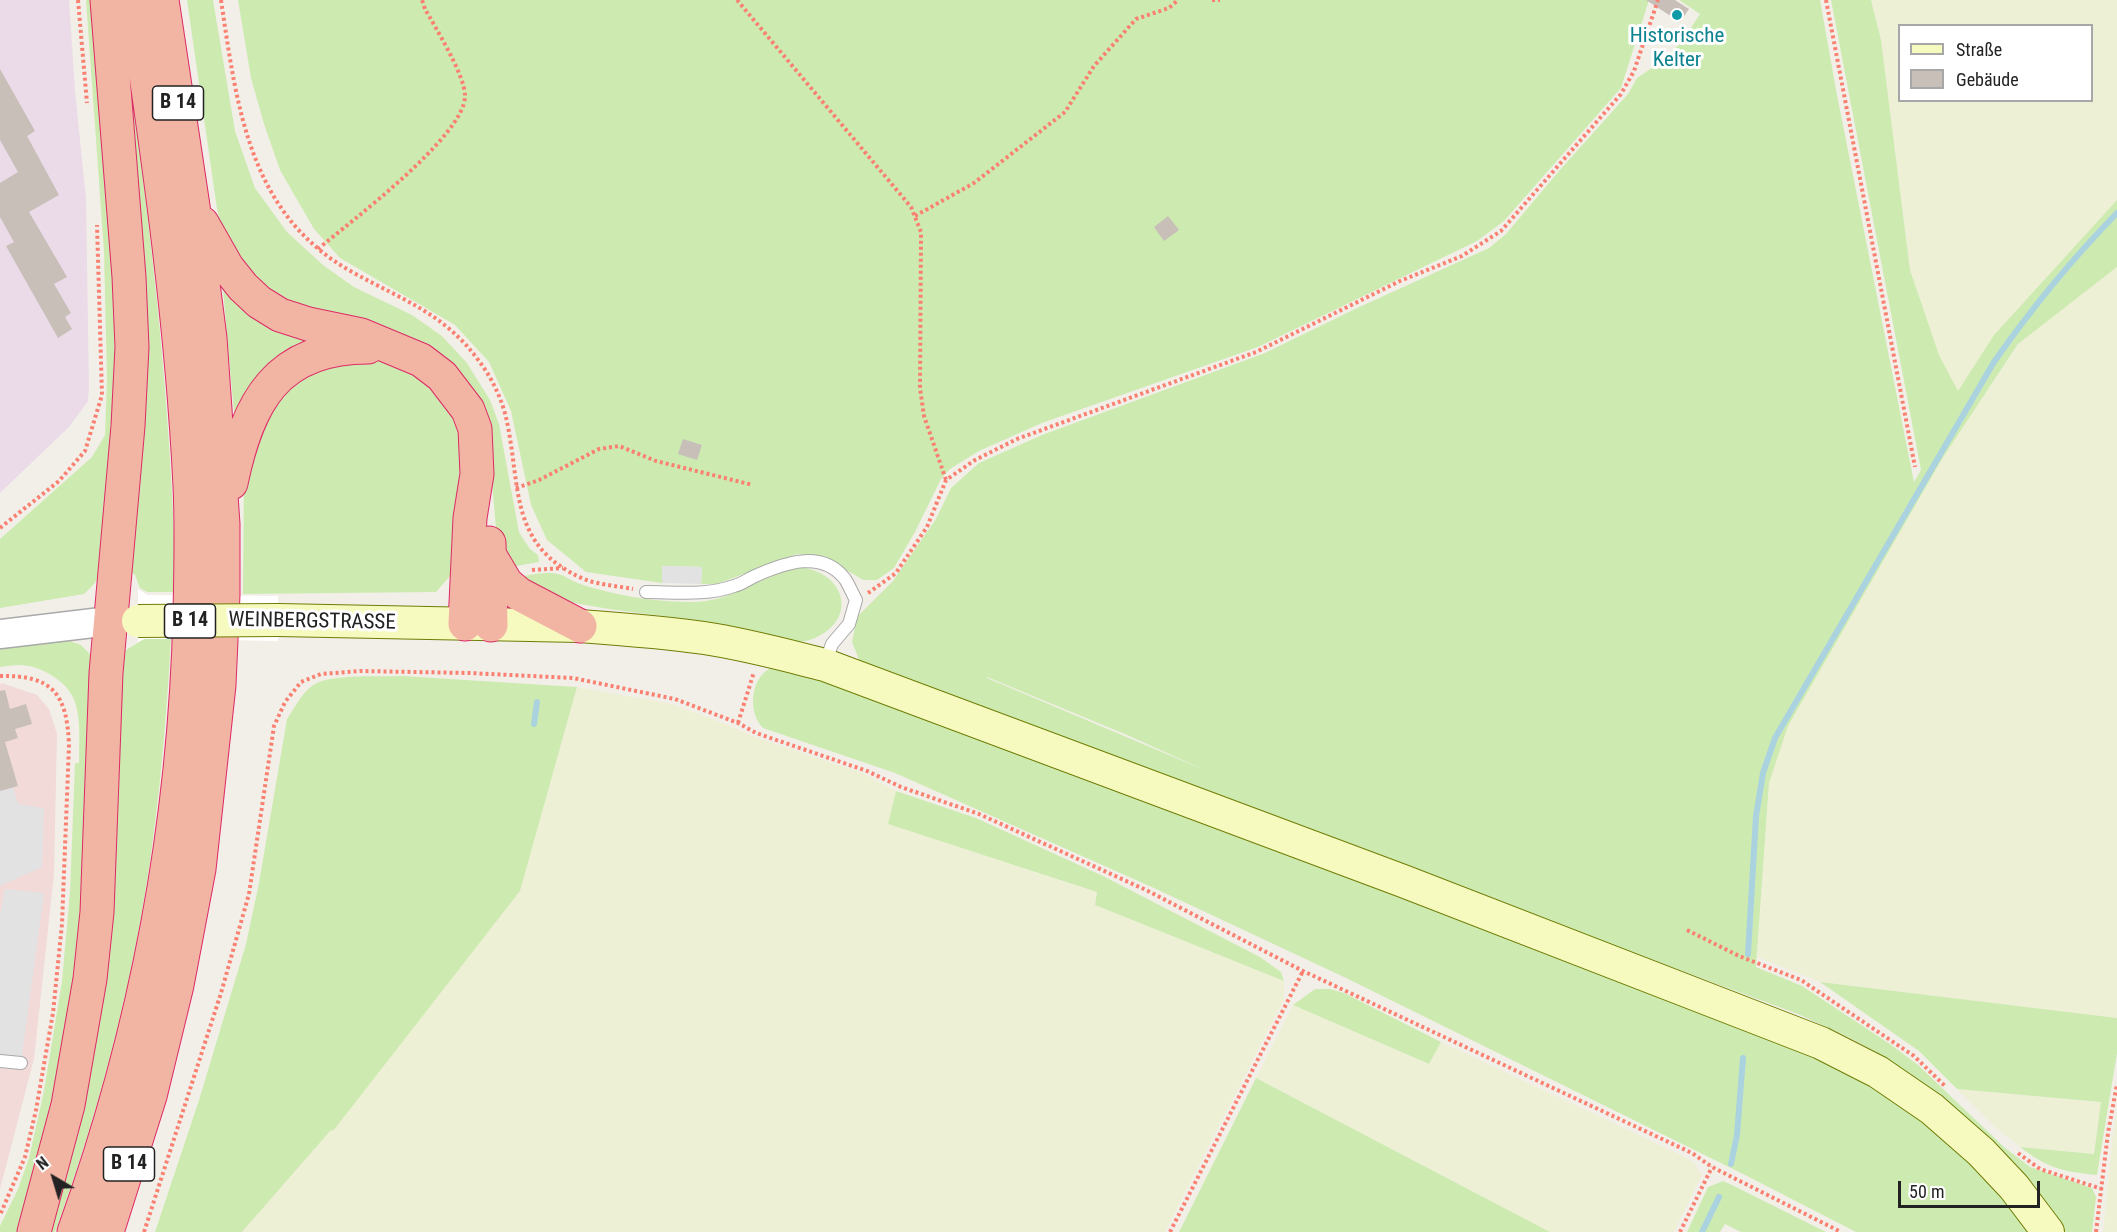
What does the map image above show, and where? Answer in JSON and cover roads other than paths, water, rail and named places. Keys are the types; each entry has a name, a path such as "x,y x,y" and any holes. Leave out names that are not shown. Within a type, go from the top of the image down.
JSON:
{"highway":[{"path":"34,1232 68,1105 90,979 97,912 106,673 124,621 132,347 129,277 108,0"},
{"name":"B 14","path":"74,1232 95,1174 120,1092 147,983 164,896 176,816 188,684 191,558 190,489 184,386 172,261 135,0"},
{"name":"B 14","path":"107,1232 150,1096 177,985 200,869 219,685 223,525 210,338 162,0"},
{"path":"193,206 227,267 259,302 280,315 308,324 361,335 421,360 442,376 468,410 475,429 477,474 486,515 490,556 478,625"},
{"path":"223,525 242,438 251,414 264,393 277,379 295,365 312,356 333,350 391,347"},
{"path":"477,474 471,518 478,625"},
{"path":"490,556 506,583 519,594 580,626"}],"main road":[{"name":"WEINBERGSTRASSE","path":"124,621 278,620 580,626 704,638 758,648 825,665 1403,880 1821,1043 1878,1072 1932,1109 2014,1187 2048,1232"}],"street":[{"name":"WEINBERGSTRASSE","path":"0,634 124,621"}],"lane":[{"path":"646,591 694,593 714,591 735,586 784,564 813,561 824,564 835,570 845,580 856,600 849,624 832,644 825,665"},
{"path":"0,1061 21,1063"}],"waterway":[{"path":"1748,954 1756,816 1763,773 1775,738 1994,362 2052,285 2117,213"},
{"path":"534,724 537,702"},
{"path":"1731,1164 1737,1135 1743,1058"},
{"path":"1702,1232 1719,1197"}],"place":[{"name":"Historische Kelter","path":"1677,15"}]}
